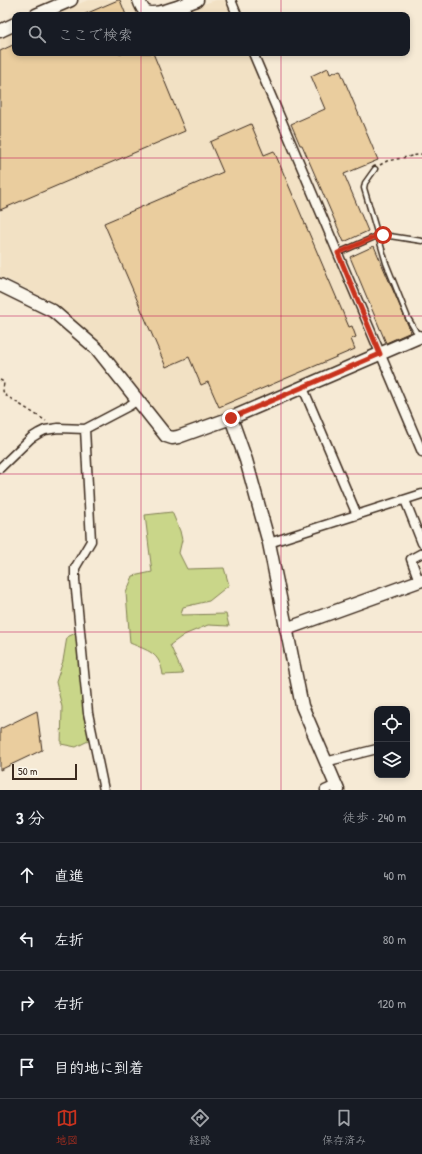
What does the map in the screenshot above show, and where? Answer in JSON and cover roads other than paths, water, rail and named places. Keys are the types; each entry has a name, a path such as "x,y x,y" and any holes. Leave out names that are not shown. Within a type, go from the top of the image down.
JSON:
{"street":[{"path":"43,12 70,0"},
{"path":"139,0 144,11 147,12"},
{"path":"159,12 197,0"},
{"path":"231,0 236,12"},
{"path":"0,31 12,25"},
{"path":"254,56 422,452"},
{"path":"0,286 53,312 97,349 166,436 172,438 231,418 380,354 421,339"},
{"path":"303,388 357,515"},
{"path":"0,468 38,433 52,428 85,429 129,406 137,400"},
{"path":"231,418 246,460 269,543 302,706 325,762 333,788"},
{"path":"85,429 91,541 75,568 75,580 88,712 104,790"},
{"path":"269,543 422,494"},
{"path":"405,500 422,544"},
{"path":"286,629 420,580 410,559 422,554"},
{"path":"325,762 374,750"}],"lane":[{"path":"375,168 365,183 364,188 386,263 408,318 421,339"},
{"path":"338,253 377,236 383,235 422,241"}]}
